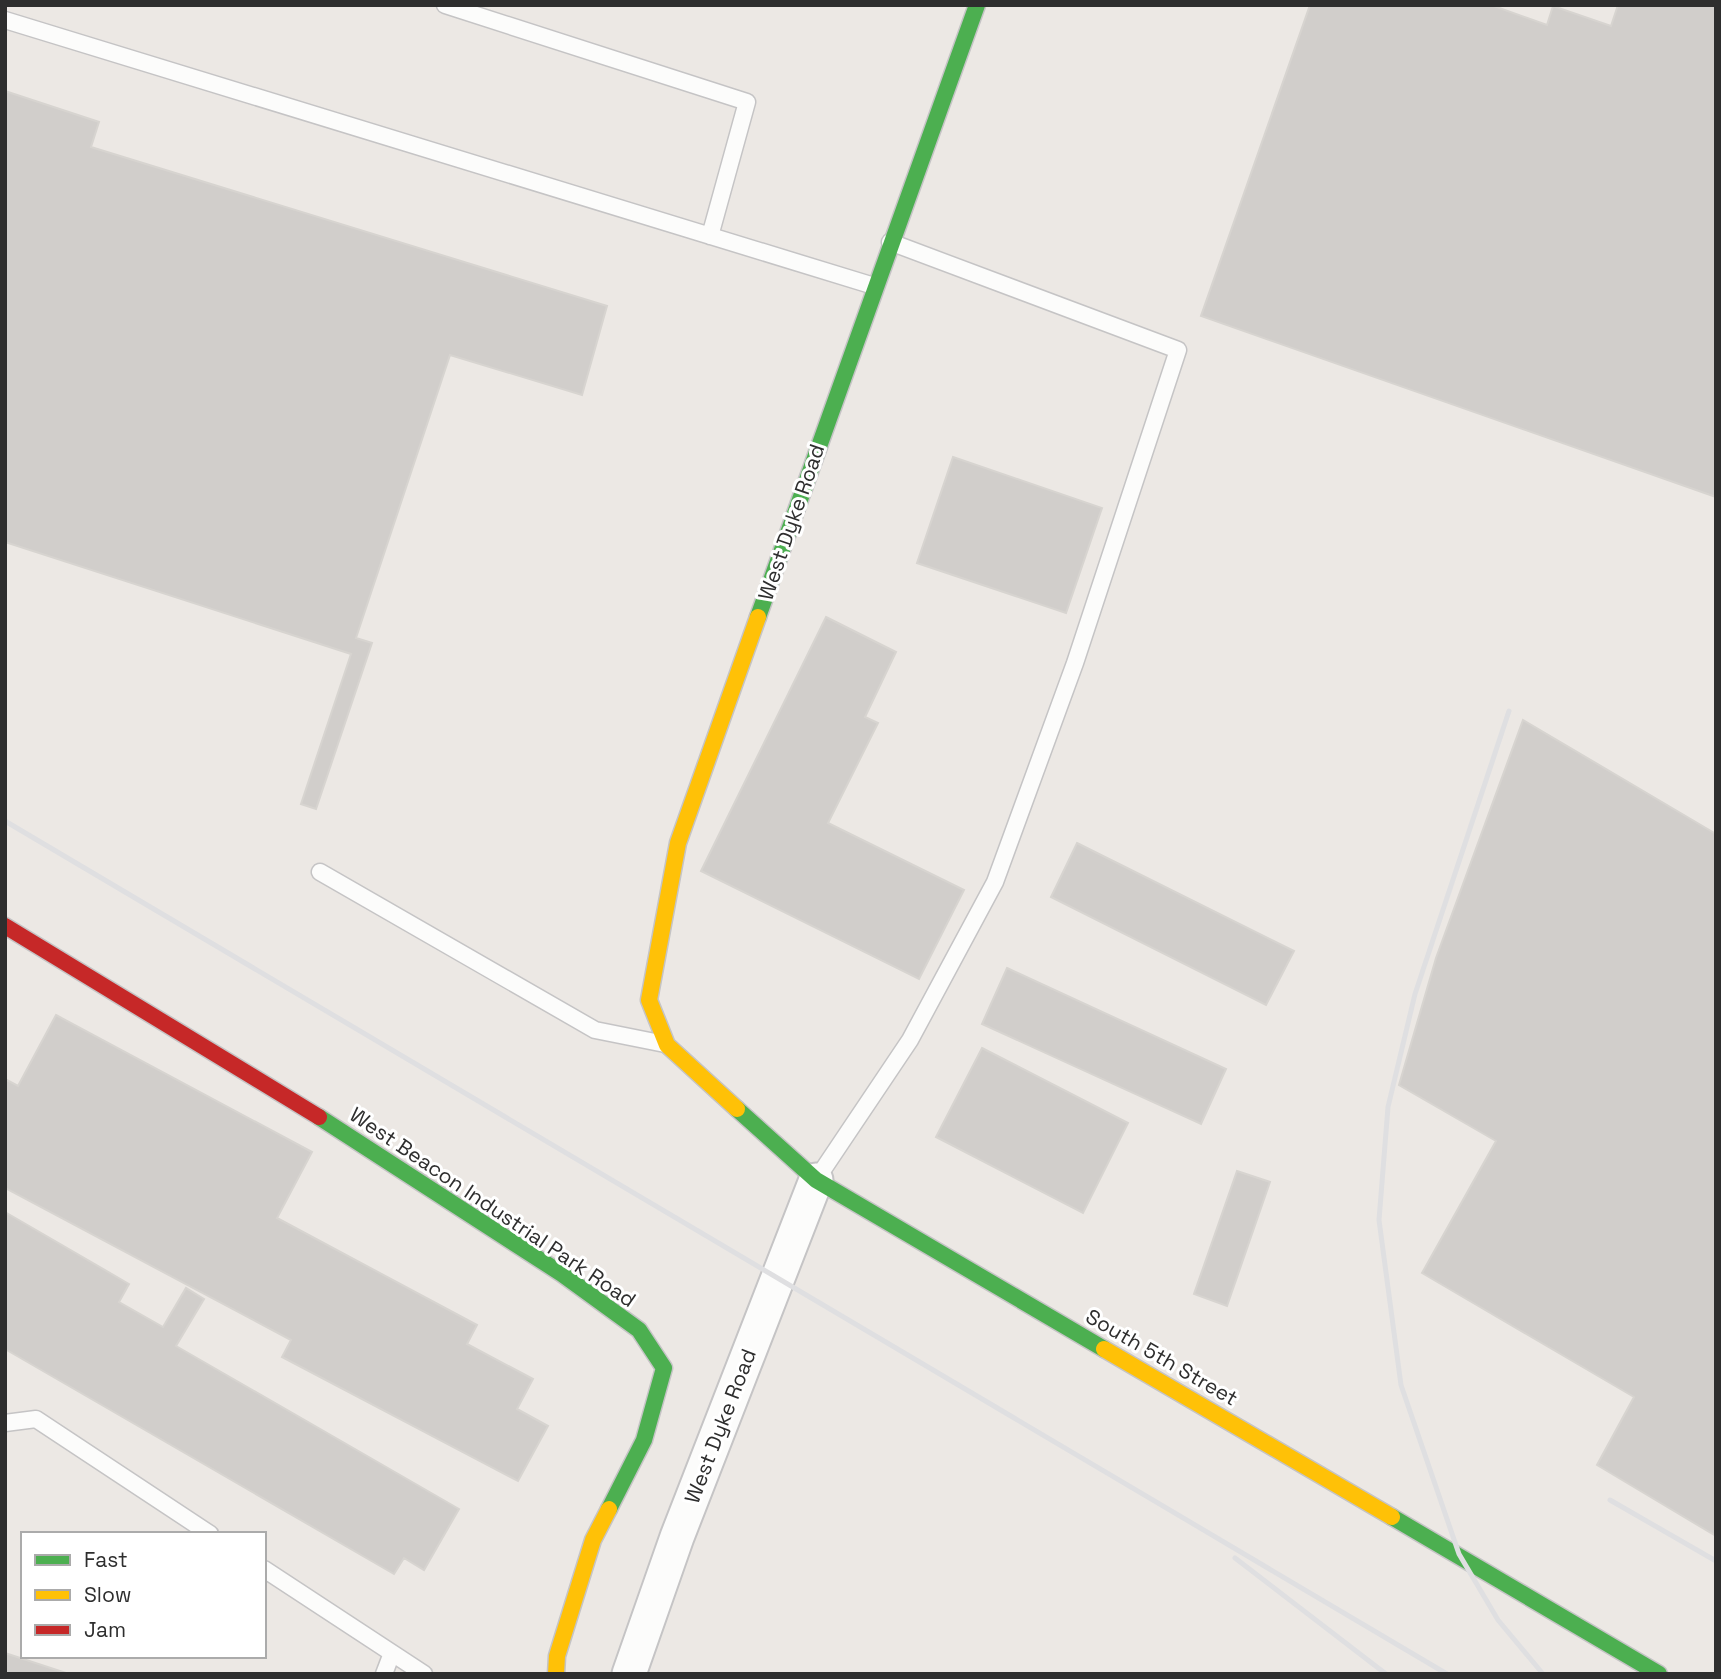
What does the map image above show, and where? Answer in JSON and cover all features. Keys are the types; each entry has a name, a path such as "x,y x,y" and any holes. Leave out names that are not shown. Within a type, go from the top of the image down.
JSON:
{"street":[{"name":"West Dyke Road","path":"667,1045 649,999 678,843 874,286 977,5"},
{"name":"West Beacon Industrial Park Road","path":"5,926 212,1049 418,1179 562,1274 639,1330 664,1368 645,1440 593,1540 557,1656 556,1674"},
{"name":"South 5th Street","path":"667,1045 816,1180 1659,1674"},
{"name":"West Dyke Road","path":"629,1674 677,1537 816,1180"}],"lane":[{"path":"445,5 747,102 710,236"},
{"path":"5,20 874,286"},
{"path":"816,1180 910,1040 995,882 1075,663 1178,350 890,243"},
{"path":"320,872 595,1030 667,1045"},
{"path":"5,1423 36,1419 207,1532"},
{"path":"266,1570 424,1674"},
{"path":"384,1674 392,1653"}],"building":[{"path":"1310,5 1491,5 1547,25 1553,6 1611,26 1618,5 1716,5 1716,497 1201,316"},
{"path":"5,91 99,122 91,147 607,306 582,395 450,355 356,638 372,643 316,809 301,804 351,654 5,542"},
{"path":"953,457 1102,508 1066,613 917,563"},
{"path":"826,617 896,652 865,717 878,723 828,823 964,890 919,979 701,871"},
{"path":"1523,720 1716,834 1716,1536 1597,1465 1634,1397 1422,1273 1496,1141 1399,1085 1436,958"},
{"path":"1077,843 1294,951 1266,1005 1051,897"},
{"path":"1007,968 1226,1069 1201,1124 982,1024"},
{"path":"56,1015 312,1152 277,1218 477,1325 467,1344 533,1379 517,1409 548,1426 518,1481 282,1357 291,1340 5,1188 5,1079 18,1086"},
{"path":"982,1048 1128,1123 1083,1213 936,1137"},
{"path":"1237,1171 1270,1182 1227,1306 1194,1294"},
{"path":"5,1212 129,1284 119,1302 163,1327 186,1288 204,1299 176,1346 459,1509 424,1570 404,1558 394,1574 5,1349"},
{"path":"5,1653 69,1674 5,1674"}],"railway":[{"path":"1509,711 1415,994 1388,1107 1379,1220 1401,1385 1459,1554 1498,1620 1543,1674"},
{"path":"5,821 1447,1674"},
{"path":"1610,1500 1716,1561"},
{"path":"1235,1558 1386,1674"}],"traffic: fast":[{"path":"758,617 977,5"},
{"path":"737,1109 816,1180 1104,1349"},
{"path":"319,1117 562,1274 639,1330 664,1368 644,1440 609,1509"},
{"path":"1392,1517 1659,1674"}],"traffic: slow":[{"path":"737,1109 667,1045 649,1000 678,843 758,617"},
{"path":"1104,1349 1392,1517"},
{"path":"556,1674 557,1656 593,1540 609,1509"}],"traffic: jam":[{"path":"5,926 319,1117"}]}
